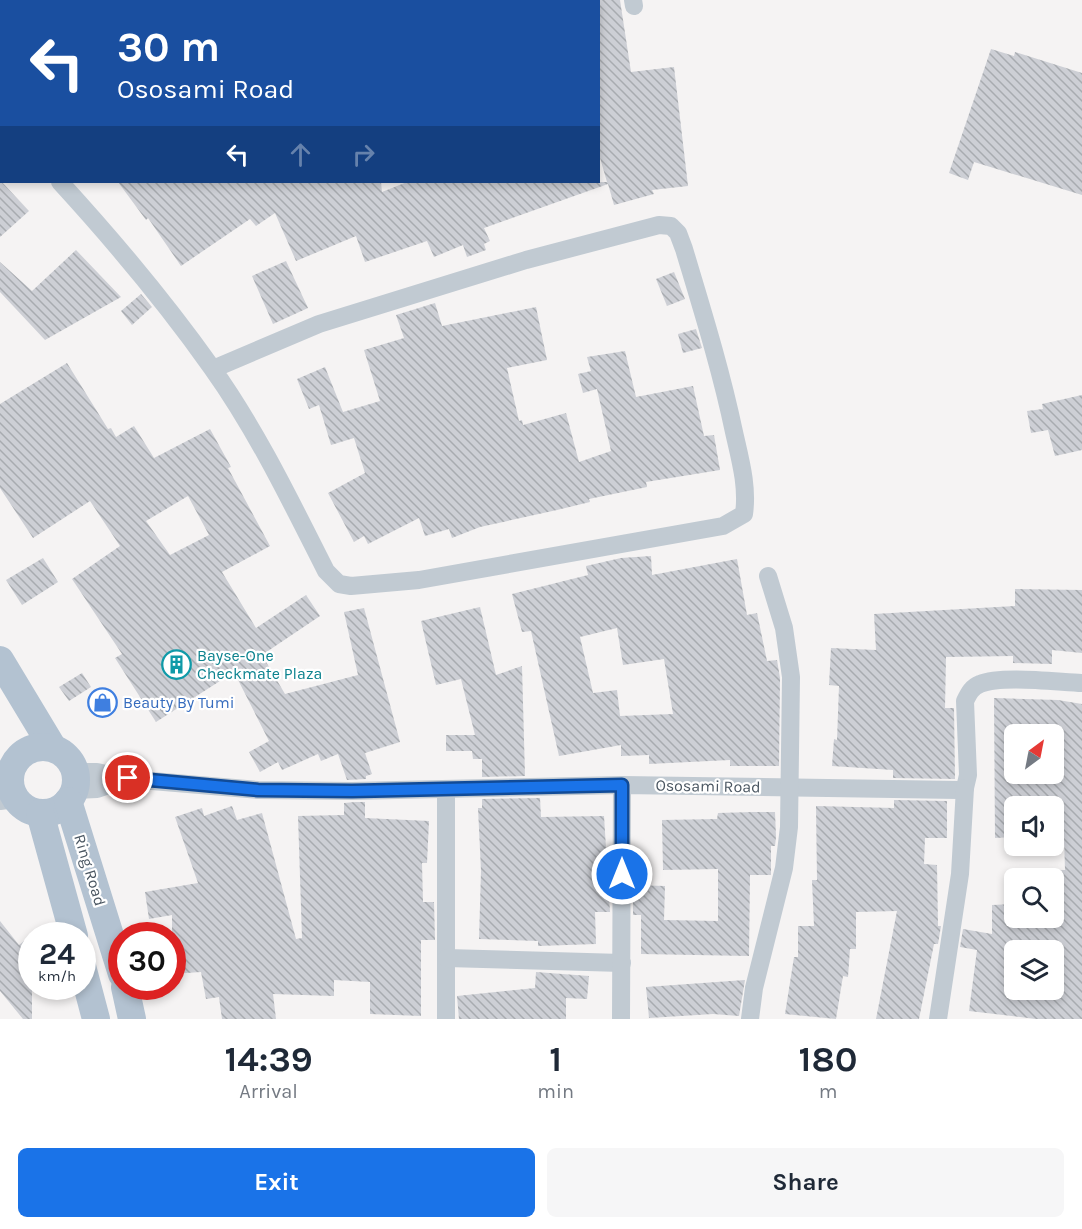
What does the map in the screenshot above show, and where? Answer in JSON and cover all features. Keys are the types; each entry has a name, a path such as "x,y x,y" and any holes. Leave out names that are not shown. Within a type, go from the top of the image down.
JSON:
{"main road":[{"path":"0,660 53,748 70,762 73,788 55,811 40,813 26,809 7,784 0,740"},
{"path":"7,784 19,757 29,750 53,748"},
{"name":"Ring Road","path":"73,788 108,922"},
{"name":"Ring Road","path":"40,813 70,922"},
{"path":"91,1000 96,1019"},
{"path":"128,1000 132,1019"}],"street":[{"path":"61,183 114,241 213,369 268,459 326,571 339,584 351,586 430,578 723,526 744,514 746,497 744,480 725,389 684,249 678,233 671,226 659,225 526,260 330,321 213,369"},
{"path":"750,1019 754,987 784,868 791,787 791,677 784,628 768,576"},
{"path":"938,1019 965,832 965,788 969,775 965,701 970,691 978,684 993,680 1082,683"},
{"name":"Ososami Road","path":"73,788 97,789 128,778 258,790 446,790 622,785 953,790 965,788"},
{"path":"621,1019 622,785"},
{"path":"446,790 446,1019"},
{"path":"447,958 622,963"}],"building":[{"path":"600,0 620,0 631,72 674,67 688,186 652,190 654,194 614,205 608,184 484,228 490,241 484,244 486,250 467,257 463,245 434,257 427,241 365,262 356,236 296,261 275,213 256,226 250,219 181,266 148,218 146,220 119,183 381,183 382,192 404,183 607,182 600,158"},
{"path":"991,49 1014,56 1015,52 1082,73 1082,195 974,162 968,180 949,173"},
{"path":"0,183 3,183 29,211 0,237"},
{"path":"76,250 121,297 45,340 0,292 0,262 32,291"},
{"path":"286,261 308,308 273,324 252,276"},
{"path":"674,272 685,299 667,306 656,279"},
{"path":"141,294 152,307 132,325 121,311"},
{"path":"435,303 442,326 536,307 547,360 507,368 519,421 522,420 523,425 566,413 579,462 611,451 597,389 583,393 578,374 591,371 587,357 625,351 636,397 693,386 704,436 714,435 720,470 646,482 647,487 589,499 590,502 480,527 452,538 449,529 425,536 419,518 368,544 364,536 354,542 328,493 365,473 354,438 331,445 319,405 309,409 297,379 325,367 343,412 380,401 364,350 404,338 396,315"},
{"path":"696,329 702,348 683,353 678,334"},
{"path":"67,363 108,429 111,428 116,437 134,426 154,458 210,429 270,546 222,572 256,628 306,595 320,616 262,655 285,694 358,675 344,612 364,608 400,742 365,753 372,774 366,776 366,779 347,780 338,754 321,761 318,754 282,770 278,762 260,772 249,752 269,741 234,672 156,722 115,658 122,654 72,579 120,546 90,501 33,538 0,488 0,404","holes":["188,496 209,535 170,555 146,521"]},
{"path":"1082,395 1082,450 1055,456 1048,430 1031,433 1027,411 1043,409 1042,404"},
{"path":"651,556 652,575 737,559 747,615 757,613 767,661 777,660 780,678 779,766 730,766 730,760 649,764 649,755 621,756 621,745 559,756 531,631 522,632 512,594 588,575 586,566 621,558","holes":["617,628 623,665 664,659 673,714 620,716 617,690 593,693 580,637"]},
{"path":"43,558 58,582 22,605 6,580"},
{"path":"1015,589 1082,590 1082,653 1052,650 1052,664 1013,663 1013,656 946,657 945,708 954,708 955,779 893,778 893,770 832,766 834,739 837,740 839,686 829,685 831,648 876,650 874,614 1015,606"},
{"path":"480,607 496,675 522,666 525,776 482,777 482,759 473,759 472,751 446,751 446,735 475,735 461,679 436,685 421,621"},
{"path":"82,673 91,687 69,701 59,687"},
{"path":"994,698 1058,700 1082,704 1082,1019 1036,1019 969,1011 977,950 960,947 963,929 992,934 992,905 1004,904 1004,928 1064,928 1064,796 1004,796 1004,838 995,838"},
{"path":"540,798 541,817 604,816 610,912 595,912 596,944 538,946 538,941 479,939 481,871 478,808 482,808 482,799"},
{"path":"894,800 947,801 947,838 925,838 924,864 937,865 938,926 941,926 938,944 934,944 919,1019 876,1019 897,911 856,912 856,949 850,949 848,977 843,976 836,1019 785,1014 794,957 798,957 798,926 814,926 812,880 817,880 816,806 894,808"},
{"path":"365,802 365,818 429,821 427,863 422,863 423,902 434,902 435,940 421,940 421,1016 370,1014 370,982 334,980 334,996 273,994 276,1019 222,1019 219,997 206,999 201,972 186,973 186,922 172,922 172,915 149,919 145,892 198,883 175,817 202,808 204,816 232,806 237,820 262,813 296,939 302,938 298,816 344,815 344,803"},
{"path":"775,812 776,837 775,846 771,846 771,875 750,875 749,956 641,954 641,915 633,915 633,885 665,886 664,920 718,921 718,869 663,870 662,820 717,819 718,813"},
{"path":"0,921 18,944 18,1000 32,1000 32,1019 23,1019 0,991"},
{"path":"536,972 589,976 587,999 566,998 566,1019 459,1019 457,996 535,988"},
{"path":"745,980 739,1016 713,1014 649,1018 646,987"}],"place":[{"name":"Bayse-One Checkmate Plaza","path":"176,664"},
{"name":"Beauty By Tumi","path":"102,702"}],"route":[{"path":"128,778 258,790 352,791 622,785 622,874"}]}
